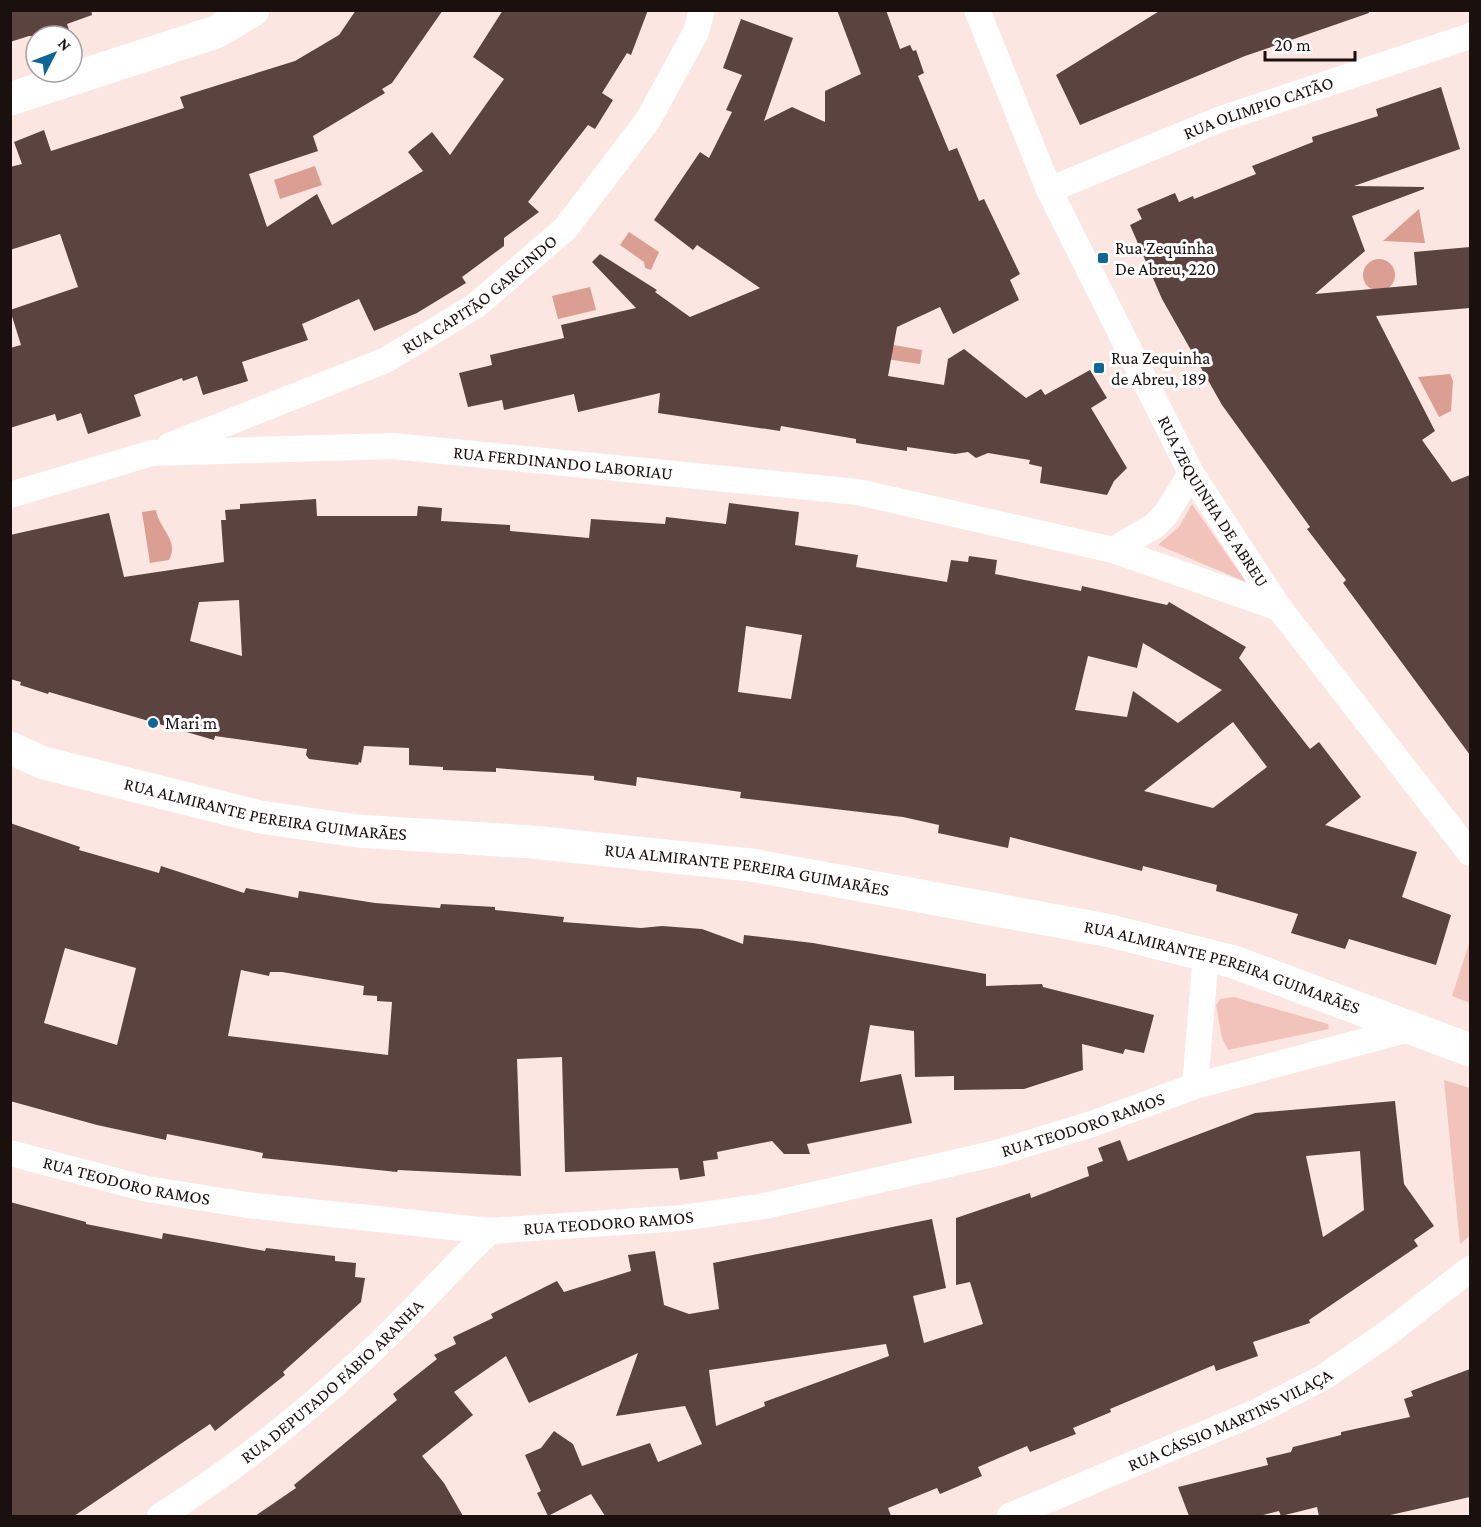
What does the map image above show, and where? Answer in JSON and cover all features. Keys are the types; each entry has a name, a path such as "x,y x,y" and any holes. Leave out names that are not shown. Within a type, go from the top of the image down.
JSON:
{"main road":[{"path":"10,99 216,32 253,10"},
{"name":"RUA ALMIRANTE PEREIRA GUIMARÃES","path":"10,748 44,763 260,817 357,831 532,843 751,865 1106,930 1206,954 1470,1050"}],"street":[{"name":"RUA CAPITÃO GARCINDO","path":"152,453 386,360 476,306 565,229 648,120 696,32 702,10"},
{"name":"RUA ZEQUINHA DE ABREU","path":"977,10 1049,190 1135,366 1191,472 1279,608 1470,853"},
{"name":"RUA OLIMPIO CATÃO","path":"1049,190 1221,119 1470,36"},
{"name":"RUA FERDINANDO LABORIAU","path":"10,495 152,453 393,446 858,492 1113,550 1279,608"},
{"path":"1113,550 1154,526 1166,514 1191,472"},
{"path":"1196,1086 1206,954"},
{"name":"RUA TEODORO RAMOS","path":"10,1153 147,1189 225,1202 490,1231 681,1218 776,1203 997,1153 1092,1124 1196,1086 1410,1029"},
{"name":"RUA DEPUTADO FÁBIO ARANHA","path":"160,1516 235,1464 302,1411 391,1332 435,1284 490,1231"},
{"name":"RUA CÁSSIO MARTINS VILAÇA","path":"1010,1516 1254,1413 1324,1377 1470,1269"},
{"name":"RUA CÁSSIO MARTINS VILAÇA","path":"1435,1296 1470,1291"}],"shaded area":[{"path":"315,166 322,185 280,199 274,180"},
{"path":"1419,209 1425,243 1383,241"},
{"path":"629,232 659,252 651,270 645,268 644,262 620,245"},
{"path":"1379,259 1390,264 1395,275 1390,286 1379,291 1368,286 1363,275 1368,264"},
{"path":"590,287 596,310 558,319 552,296"},
{"path":"888,344 922,350 920,364 886,359"},
{"path":"1450,374 1453,381 1451,411 1439,417 1418,377"},
{"path":"1192,504 1246,582 1158,545 1179,527"},
{"path":"156,510 171,541 172,553 169,560 150,563 142,512"},
{"path":"1470,941 1470,1003 1452,996"},
{"path":"1234,997 1328,1024 1329,1029 1228,1050 1222,1038 1216,1005 1220,999"},
{"path":"1444,1080 1470,1088 1470,1236 1460,1244"}],"building":[{"path":"10,10 91,10 92,15 67,24 24,24 24,38 10,42"},
{"path":"356,10 443,10 392,83 382,89 385,93 313,136 318,151 249,174 267,227 317,194 332,225 423,171 408,152 432,132 450,155 504,79 473,57 503,10 648,10 631,55 627,53 602,93 613,100 595,129 588,125 528,202 539,212 504,238 504,246 462,277 466,283 417,313 374,331 359,299 302,324 308,340 242,362 248,381 203,395 197,376 183,381 182,378 134,395 141,416 88,434 81,413 57,421 55,414 10,428 10,348 21,345 10,310 78,287 60,234 10,250 10,167 22,164 14,142 44,130 51,151 184,108 180,97 295,61 339,35"},
{"path":"837,10 886,10 900,49 910,45 913,51 916,50 924,73 918,76 949,151 957,148 979,201 984,199 1020,274 1010,280 1019,300 953,334 940,307 897,327 888,376 944,385 948,359 964,349 1026,398 1041,389 1045,395 1090,370 1107,398 1091,408 1127,468 1114,481 1107,495 1040,483 1042,467 1029,464 1030,460 988,453 976,458 968,452 955,454 907,447 907,451 856,443 856,439 781,426 780,431 658,413 660,393 578,412 574,394 504,410 502,400 468,407 459,373 492,365 490,355 564,338 561,325 636,308 592,262 600,254 657,290 655,292 690,317 760,288 697,245 693,250 654,220 700,152 709,158 732,112 726,110 742,75 723,68 741,19 793,38 764,121 792,107 825,122 825,91 861,74"},
{"path":"1161,10 1368,10 1369,13 1245,56 1080,125 1056,75"},
{"path":"1441,87 1460,149 1354,186 1424,187 1424,189 1352,216 1365,251 1315,294 1417,285 1414,252 1470,247 1470,308 1376,316 1435,431 1422,440 1452,482 1470,475 1470,755 1343,583 1346,580 1307,529 1310,527 1222,405 1162,299 1130,225 1142,219 1137,209 1175,193 1179,202 1193,196 1194,199 1256,174 1252,166 1313,142 1312,137 1378,116 1376,109"},
{"path":"316,499 317,516 417,516 418,506 442,508 441,521 510,525 510,531 589,538 591,519 665,524 666,517 726,524 729,503 799,512 795,545 858,555 856,567 947,582 951,560 968,562 969,556 997,560 995,574 1081,591 1082,586 1167,605 1169,602 1246,647 1239,658 1310,749 1319,742 1361,797 1325,825 1417,852 1402,897 1451,915 1436,965 1349,939 1345,949 1291,933 1298,914 1216,891 1217,885 1143,866 1142,871 1010,837 1008,848 938,833 939,825 903,817 740,798 741,792 637,777 636,786 594,780 594,776 496,768 496,772 443,770 443,767 409,765 409,748 364,746 361,763 359,762 358,765 309,759 306,755 307,749 215,736 214,740 49,692 48,694 20,685 21,682 10,679 10,535 109,513 124,577 224,562 221,520 226,520 225,510 240,509 240,504","holes":["239,600 242,656 190,641 199,602","746,626 802,635 791,699 738,692","1143,643 1222,690 1178,723 1133,691 1127,717 1075,710 1088,656 1137,668","1233,722 1267,767 1213,808 1144,791"]},
{"path":"10,823 80,847 79,850 159,873 161,866 244,893 246,888 298,898 299,891 375,903 440,908 441,904 495,907 495,910 564,917 563,922 641,928 662,926 702,929 743,944 744,935 813,943 986,974 986,986 1042,984 1043,987 1154,1015 1144,1053 1125,1049 1123,1054 1082,1044 1083,1070 1024,1089 954,1090 954,1076 915,1077 914,1031 870,1025 860,1082 901,1074 912,1123 807,1144 810,1154 784,1154 772,1141 717,1152 718,1159 703,1161 705,1176 680,1180 678,1168 565,1172 562,1057 517,1059 521,1176 398,1170 397,1172 262,1158 263,1153 167,1134 166,1140 97,1125 10,1101","holes":["65,948 136,968 117,1045 44,1023","241,970 269,976 270,972 282,972 364,986 363,995 377,996 377,1001 392,1002 388,1055 228,1036"]},
{"path":"1395,1101 1404,1184 1434,1226 1414,1240 1418,1246 1309,1320 1310,1323 1253,1342 1258,1356 1216,1371 1214,1365 1110,1409 1111,1412 1073,1428 1076,1434 1030,1452 1027,1446 978,1467 982,1476 940,1494 937,1488 888,1508 891,1516 605,1516 591,1494 548,1516 537,1493 541,1491 525,1455 541,1448 554,1431 573,1444 582,1466 650,1443 658,1462 702,1444 685,1406 616,1416 638,1353 529,1403 506,1356 454,1392 473,1415 422,1456 444,1483 463,1516 255,1516 296,1488 294,1485 397,1400 393,1394 437,1359 434,1355 456,1344 453,1337 493,1318 491,1314 557,1281 564,1292 631,1271 628,1255 655,1251 664,1305 689,1314 719,1309 713,1263 932,1219 946,1288 913,1296 924,1343 983,1324 970,1282 956,1285 956,1218 1030,1193 1031,1198 1089,1176 1087,1167 1103,1161 1098,1148 1120,1140 1128,1161 1255,1113","holes":["1360,1151 1364,1210 1323,1237 1306,1156","886,1344 889,1356 764,1402 765,1406 716,1426 709,1370"]},
{"path":"10,1202 86,1222 86,1224 162,1239 163,1233 265,1251 266,1248 335,1256 335,1261 356,1263 355,1277 365,1278 361,1302 283,1372 285,1375 215,1431 210,1424 74,1516 10,1516"},
{"path":"1470,1369 1470,1497 1386,1516 1319,1516 1317,1507 1281,1516 1279,1511 1259,1516 1189,1516 1178,1487 1268,1465 1266,1458 1291,1452 1293,1447 1341,1435 1341,1432 1410,1417 1404,1399 1413,1396 1411,1391"}],"place":[{"name":"Rua Zequinha De Abreu, 220","path":"1103,258"},
{"name":"Rua Zequinha de Abreu, 189","path":"1099,368"},
{"name":"Mari m","path":"153,723"}]}
